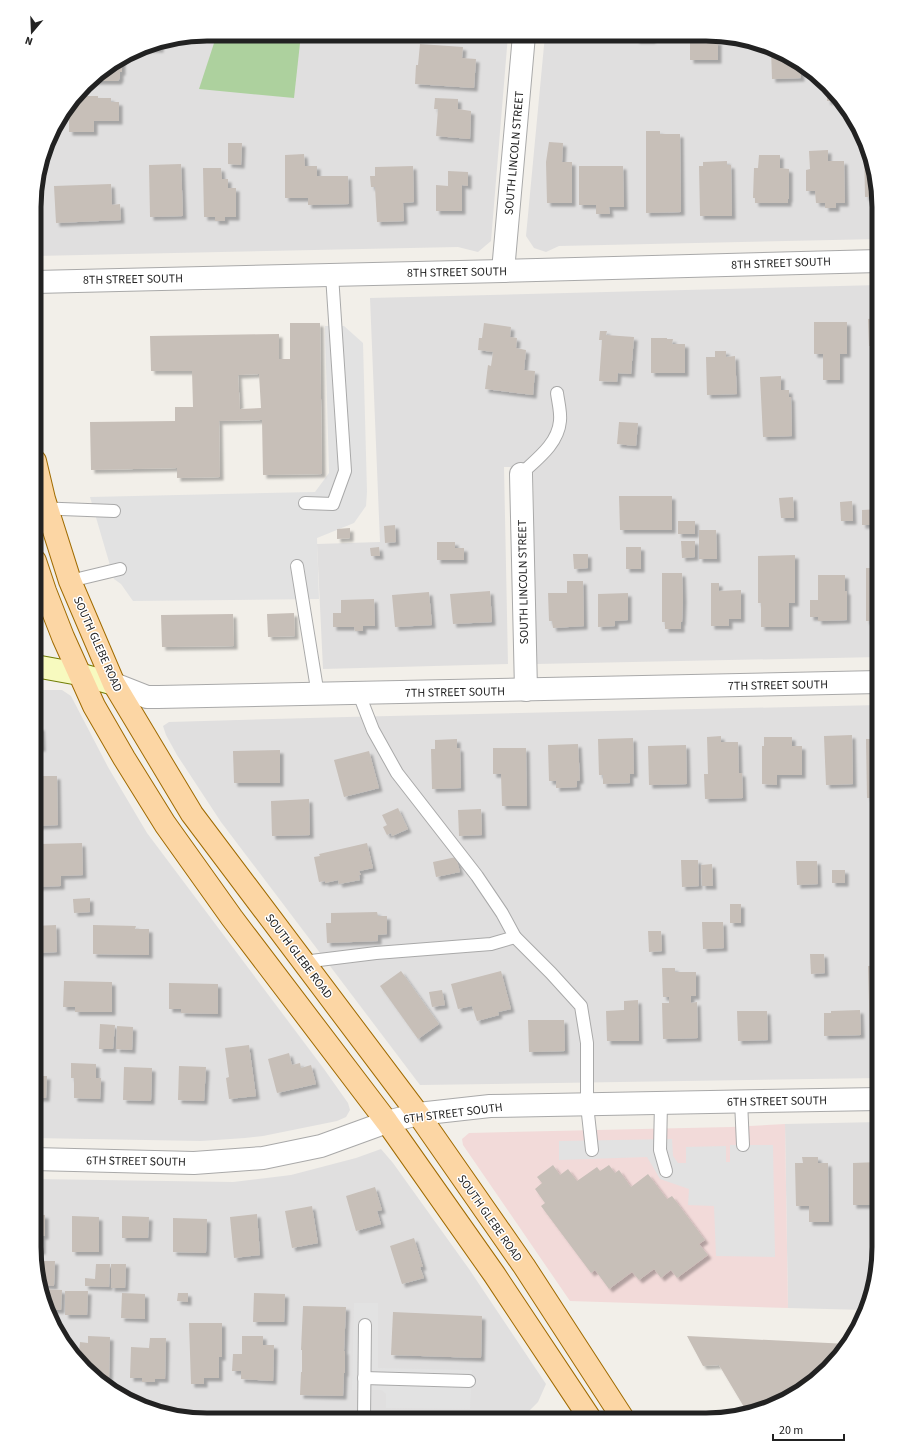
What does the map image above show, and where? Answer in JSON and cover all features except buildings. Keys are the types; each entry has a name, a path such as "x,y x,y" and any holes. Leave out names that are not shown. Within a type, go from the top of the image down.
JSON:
{"main road":[{"name":"SOUTH GLEBE ROAD","path":"41,508 114,684 192,814 418,1114 524,1266 617,1413"},
{"path":"41,579 78,674 94,706 165,824 232,918 387,1122 494,1274 587,1413"}],"street":[{"name":"SOUTH LINCOLN STREET","path":"503,271 523,41"},
{"name":"8TH STREET SOUTH","path":"41,282 872,261"},
{"name":"SOUTH LINCOLN STREET","path":"521,474 526,690"},
{"name":"7TH STREET SOUTH","path":"41,667 78,674 114,684 147,697 318,695 872,682"},
{"name":"6TH STREET SOUTH","path":"41,1159 194,1163 264,1158 321,1146 387,1122 418,1114 490,1106 872,1099"}],"lane":[{"path":"306,503 333,504 345,471 332,275"},
{"path":"521,474 544,454 556,437 560,420 557,393"},
{"path":"41,508 114,511"},
{"path":"298,566 318,695"},
{"path":"70,581 120,569"},
{"path":"359,694 372,730 397,773 477,876 502,912 515,937 581,1006 588,1043 587,1105 592,1150"},
{"path":"304,962 376,953 491,944 515,937"},
{"path":"741,1101 744,1145"},
{"path":"661,1103 660,1150 666,1171"},
{"path":"364,1413 365,1325"},
{"path":"364,1378 469,1381"}],"shaded area":[{"path":"196,41 508,41 491,241 478,252 458,247 41,256 42,186 50,154 58,134 75,106 106,75 124,63 154,50 175,44"},
{"path":"544,41 717,41 749,47 779,58 807,75 838,106 855,134 863,154 871,186 872,239 559,246 546,252 534,248 526,236"},
{"path":"872,285 872,657 536,664 533,467 504,467 508,664 323,669 317,544 380,542 370,298"},
{"path":"325,326 344,326 363,343 367,492 366,506 354,523 317,538 319,599 133,601 121,584 114,579 90,497 315,492 329,473"},
{"path":"41,690 62,690 71,696 108,767 147,833 324,1069 348,1103 350,1110 346,1117 337,1121 263,1136 201,1141 41,1138"},
{"path":"872,705 872,1078 420,1085 221,822 177,755 166,735 163,726 169,722"},
{"path":"872,1122 872,1258 869,1279 859,1310 788,1308 785,1124"},
{"path":"785,1124 788,1308 570,1301 463,1145 462,1139 469,1133 731,1127"},
{"path":"672,1139 673,1156 678,1163 686,1163 686,1147 726,1146 726,1162 730,1162 730,1145 773,1145 775,1257 716,1256 714,1206 688,1205 689,1189 660,1179 647,1157 559,1160 559,1141"},
{"path":"381,1149 393,1163 469,1269 546,1384 538,1402 527,1413 186,1412 154,1404 134,1396 106,1379 82,1356 63,1330 50,1300 42,1268 41,1179 233,1182 291,1175 356,1158"},
{"path":"354,1303 378,1303 378,1368 472,1370 470,1409 386,1408 386,1394 381,1390 352,1390"}],"green space":[{"path":"215,41 300,41 294,98 199,89"}]}
